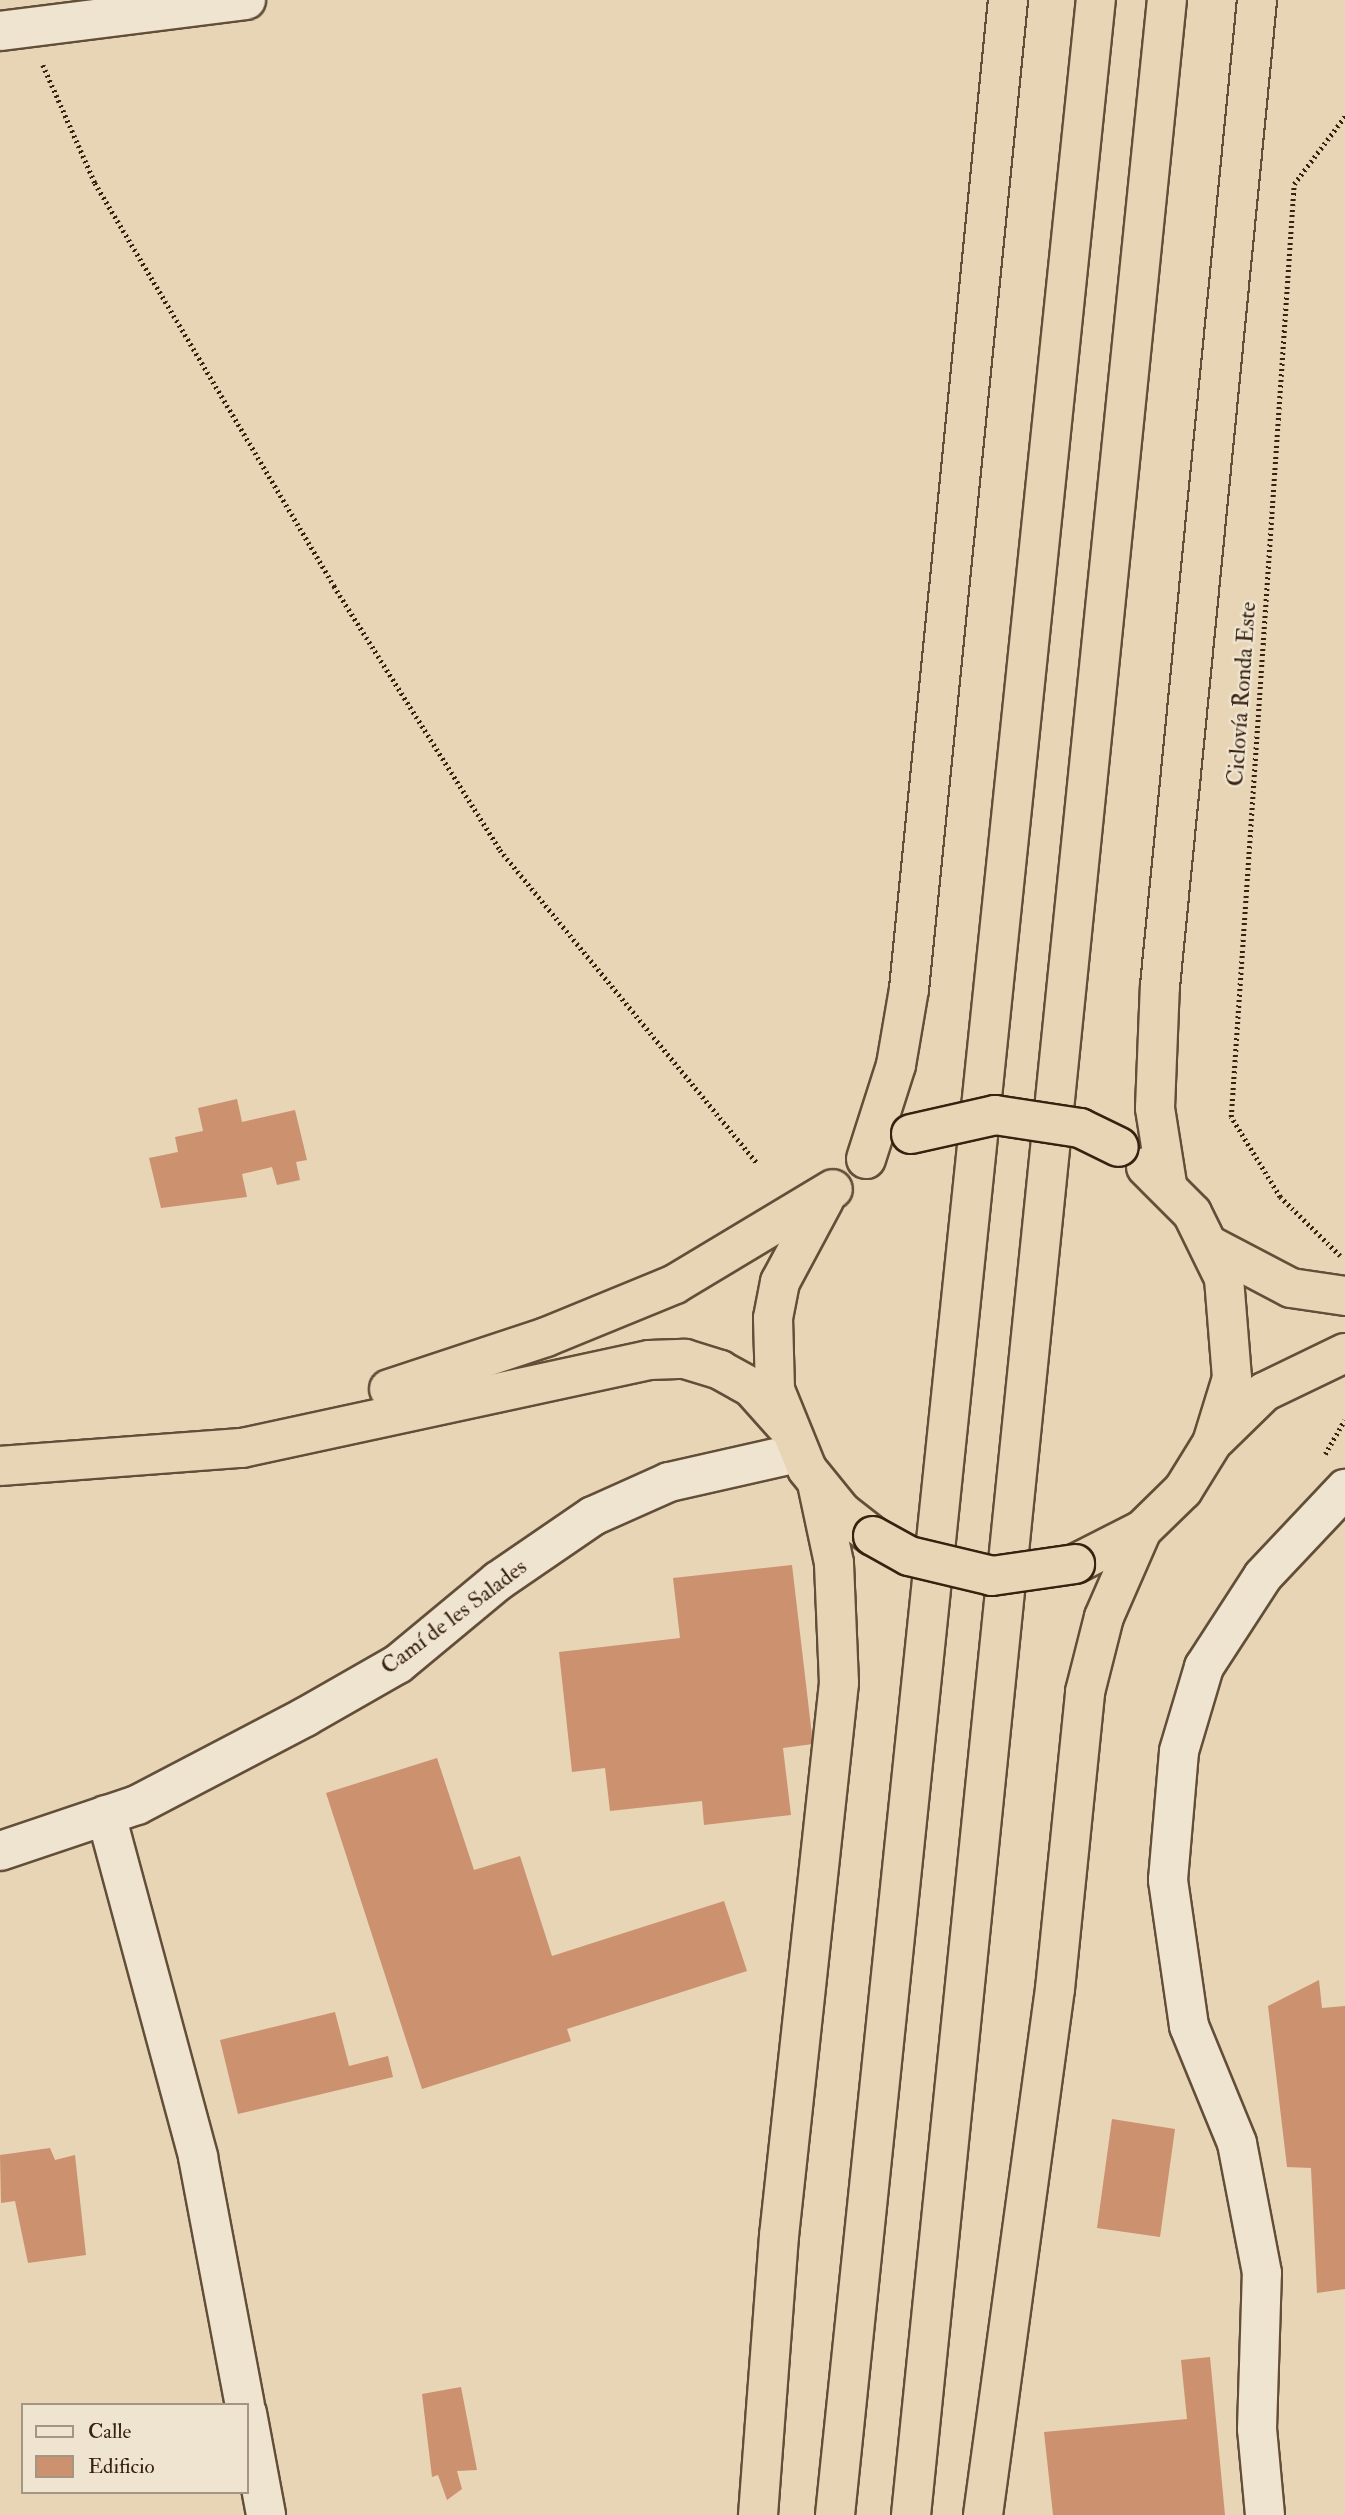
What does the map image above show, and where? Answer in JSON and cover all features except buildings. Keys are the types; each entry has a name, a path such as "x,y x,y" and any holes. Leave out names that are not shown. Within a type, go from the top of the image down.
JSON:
{"highway":[{"path":"866,1159 896,1065 909,989 1008,0"},
{"path":"835,2515 1096,0"},
{"path":"911,2515 1167,0"},
{"path":"1167,1184 1155,1108 1160,986 1257,0"},
{"path":"128,1453 436,1376 546,1337 675,1283 833,1189 866,1159 911,1134 995,1115 1080,1128 1119,1147 1167,1184 1211,1246 1224,1278 1234,1345 1232,1378 1212,1443"},
{"path":"758,2515 779,2236 839,1683 834,1563 771,1354 775,1306 793,1248 833,1189"},
{"path":"1211,1246 1291,1287 1345,1296"},
{"path":"0,1466 128,1453 242,1448 649,1360 685,1359 720,1370 752,1388 800,1454 873,1536 909,1556 992,1576 1075,1564 1142,1530 1183,1490 1212,1443 1264,1392 1345,1353"},
{"path":"983,2515 1055,1989 1085,1692 1104,1617 1142,1530"}],"street":[{"path":"14,30 246,0"},
{"name":"Camí de les Salades","path":"0,1851 137,1805 398,1664 498,1581 593,1516 669,1482 800,1454"},
{"path":"1265,2515 1257,2429 1262,2273 1237,2143 1189,2026 1168,1880 1179,1751 1204,1667 1263,1576 1345,1489"},
{"path":"106,1815 198,2157 245,2403"},
{"path":"248,2418 266,2515"}],"path":[{"path":"14,30 95,183 334,586 500,849 756,1162"},
{"name":"Ciclovía Ronda Este","path":"1338,1253 1280,1197 1231,1117 1294,184 1345,116"}]}
